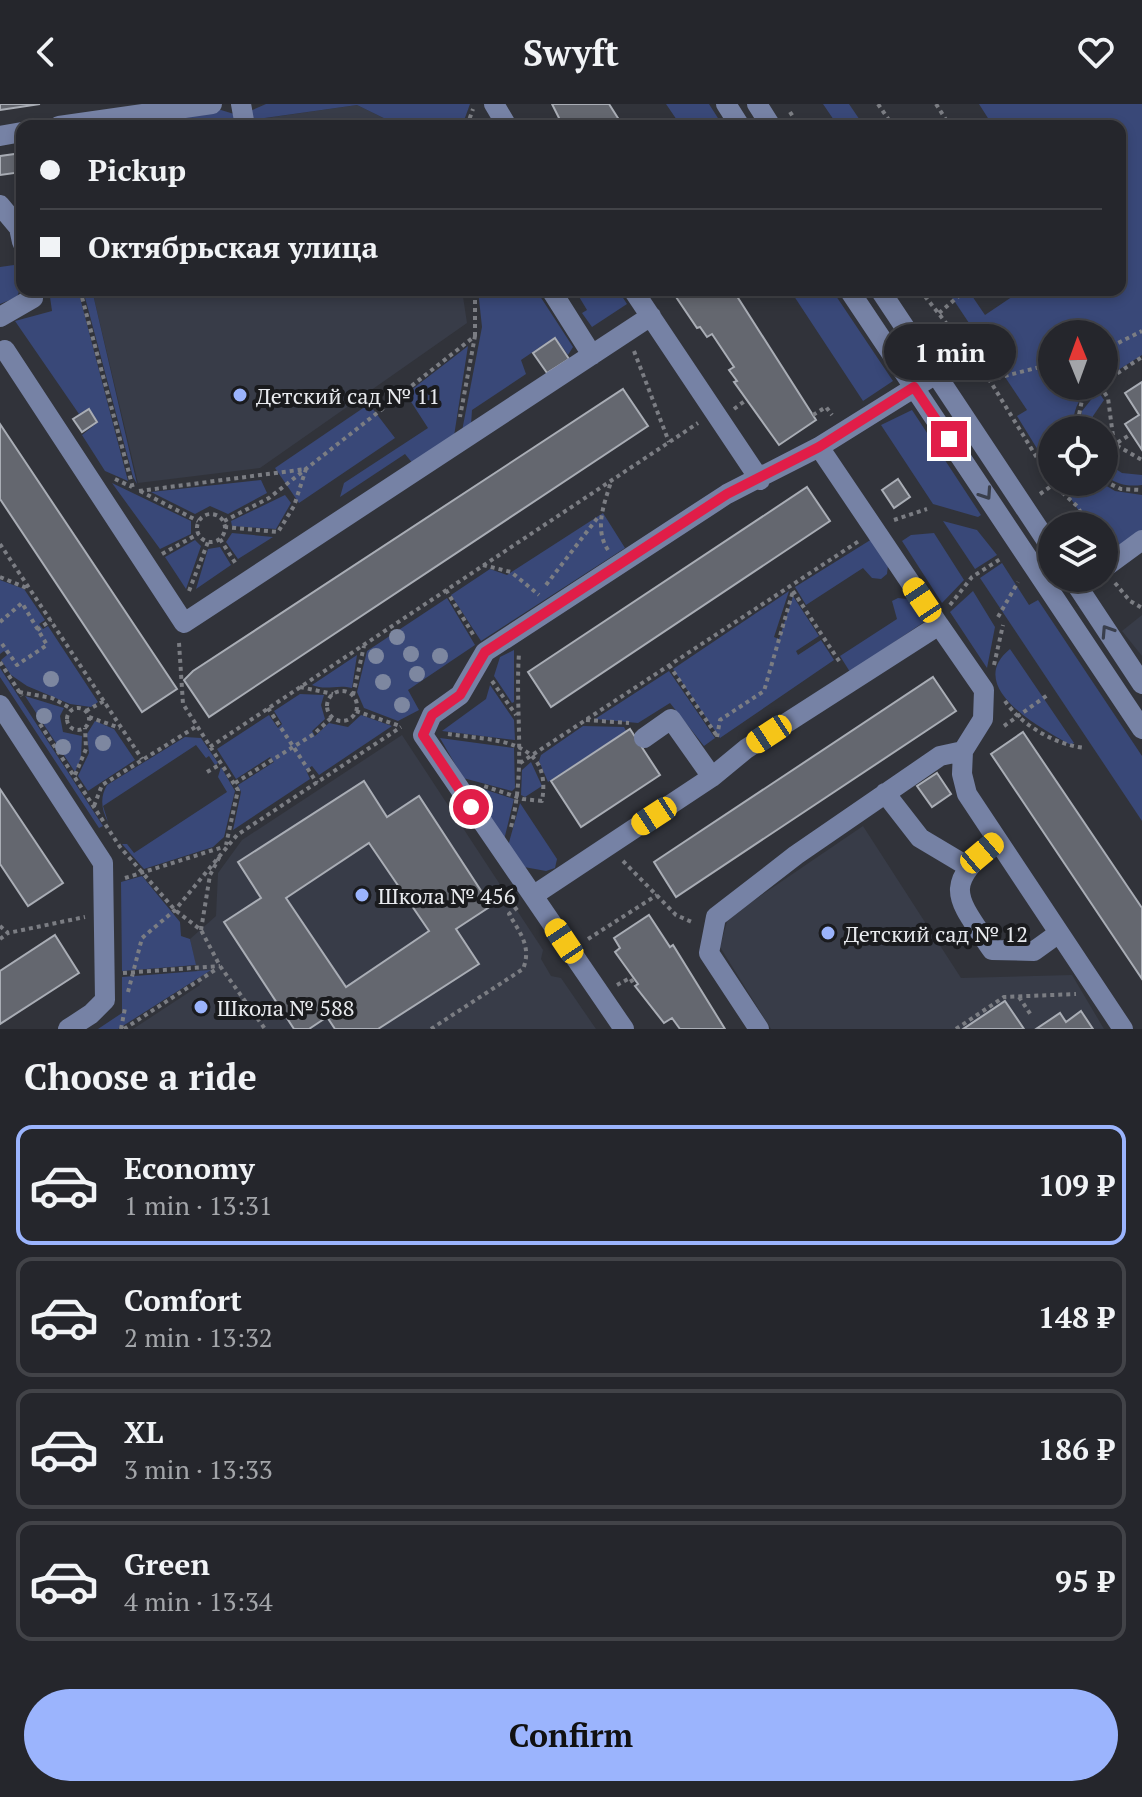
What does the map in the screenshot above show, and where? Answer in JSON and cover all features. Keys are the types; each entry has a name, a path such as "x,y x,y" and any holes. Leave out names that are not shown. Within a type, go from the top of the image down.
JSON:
{"street":[{"path":"101,120 212,104"},
{"path":"0,205 16,224"},
{"path":"0,317 33,296"},
{"path":"555,296 592,355"},
{"path":"637,296 760,480"},
{"path":"853,296 1142,729"},
{"path":"884,296 1038,528"},
{"path":"2,350 87,475 182,630 651,316"},
{"path":"624,1029 423,735 432,715 460,695 485,652 544,603 618,566 727,494 760,480 819,447 936,374"},
{"path":"819,447 984,690 986,705 983,719 963,751 962,774 967,794 1123,1029"},
{"path":"1118,558 1142,540"},
{"path":"1098,592 1141,680"},
{"path":"534,895 712,777 746,749 939,625"},
{"path":"0,705 103,863 105,1000 68,1029"},
{"path":"644,738 671,719 712,777"},
{"path":"759,1029 709,953 716,917 940,756 963,751"},
{"path":"885,793 920,838 967,866"},
{"path":"997,840 967,866 959,879 961,904 992,950 1034,951 1059,933"}],"path":[{"path":"82,296 133,488"},
{"path":"454,446 475,336 475,296"},
{"path":"925,296 989,380 1038,456"},
{"path":"939,313 959,296"},
{"path":"1118,343 1142,331"},
{"path":"627,332 669,442"},
{"path":"208,542 220,539 225,524 269,498 475,336"},
{"path":"1118,373 1142,357"},
{"path":"989,380 1038,368"},
{"path":"813,415 826,407 836,421"},
{"path":"210,747 714,412"},
{"path":"1118,442 1131,434"},
{"path":"1118,446 1142,460"},
{"path":"139,491 306,469"},
{"path":"198,521 207,514 225,524 278,532 294,506 306,469"},
{"path":"87,475 109,476 198,521"},
{"path":"483,565 511,572 544,603 601,515 612,480"},
{"path":"1118,488 1142,490"},
{"path":"1034,497 1038,494"},
{"path":"1067,496 1081,512"},
{"path":"520,763 791,589 875,530 927,509"},
{"path":"601,515 602,541 618,566"},
{"path":"198,521 198,534 208,542"},
{"path":"201,930 210,875 225,846 238,790 183,704 179,644 189,590 208,542"},
{"path":"0,544 142,759"},
{"path":"939,625 945,610 972,577 1004,556"},
{"path":"0,577 30,589"},
{"path":"998,617 1019,580"},
{"path":"791,589 852,682"},
{"path":"697,756 717,737 720,720 764,691 791,589"},
{"path":"446,590 485,652 492,681 516,715"},
{"path":"1115,592 1142,608"},
{"path":"0,641 17,665 47,645 22,603 1,618"},
{"path":"37,630 51,620"},
{"path":"984,690 990,679 1003,625"},
{"path":"179,644 182,630"},
{"path":"179,644 182,630"},
{"path":"501,850 508,839 520,763 516,715 519,643"},
{"path":"332,717 345,721 353,716 357,708 353,696 364,646"},
{"path":"7,651 0,659 27,704"},
{"path":"669,665 717,737"},
{"path":"300,687 333,694 345,692 353,696"},
{"path":"19,692 52,698 122,729"},
{"path":"332,717 327,705 333,694"},
{"path":"1016,717 1049,694"},
{"path":"74,776 86,749 88,714 104,701"},
{"path":"268,708 317,784"},
{"path":"72,709 66,719 69,726 75,730 85,728"},
{"path":"35,716 120,847 175,910 201,930 220,966 265,1029"},
{"path":"235,783 295,746 332,717"},
{"path":"585,720 633,723 644,738"},
{"path":"94,806 102,785 197,726"},
{"path":"122,1029 132,972 142,938 175,910 225,846 401,727"},
{"path":"517,795 542,801 545,783 533,754 520,745"},
{"path":"207,772 221,764"},
{"path":"103,882 143,873 225,846"},
{"path":"609,846 676,915 711,931"},
{"path":"431,1029 523,969 528,956 525,942 509,914 534,895"},
{"path":"578,945 657,895"},
{"path":"87,905 88,931"},
{"path":"0,939 8,933 87,917"},
{"path":"0,926 8,933"},
{"path":"104,974 220,966"},
{"path":"122,1029 220,966"},
{"path":"630,978 635,986"},
{"path":"956,1029 1004,997 1075,993 1083,1005"},
{"path":"1019,996 1031,1015"}],"shaded area":[{"path":"266,104 470,104 464,120 388,120 357,105 251,120 250,111"},
{"path":"666,104 709,104 719,120 677,120"},
{"path":"823,104 849,104 860,120 834,120"},
{"path":"979,104 1142,104 1142,355 1118,370 1118,320 1038,320 1038,400 1080,400 1074,416 1038,416 1038,450 1017,416 1027,410 951,296 972,296 985,315 1013,296 1126,296 1126,120 989,120"},
{"path":"357,105 388,120 252,120"},
{"path":"221,110 234,114 236,120 146,120"},
{"path":"14,265 17,296 0,304 0,267"},
{"path":"50,296 80,296 128,481 105,471 82,435 98,422 89,408 79,414 15,321 52,311"},
{"path":"85,296 93,296 137,484"},
{"name":"Детский сад № 11","path":"93,296 463,296 467,323 260,468 138,483"},
{"path":"479,296 540,296 573,347 568,355 555,337 521,360 526,374 472,410 471,425 462,431 482,327"},
{"path":"579,296 622,296 627,304 592,327 582,313 587,310"},
{"path":"794,296 836,296 893,381 863,401"},
{"path":"468,346 454,436 414,465 405,454 340,497 344,483 428,428 406,394"},
{"path":"1091,400 1104,400 1093,416 1081,416"},
{"path":"369,404 395,438 299,503 275,468"},
{"path":"912,410 981,515 978,517 933,504 881,425"},
{"path":"1118,470 1142,475 1142,485 1118,483"},
{"path":"261,480 267,493 228,514 210,506 195,514 151,492"},
{"path":"112,483 191,521 191,534 160,549"},
{"path":"1118,491 1142,495 1142,534 1118,551 1118,512 1080,512 1069,496 1118,496"},
{"path":"285,495 291,503 276,529 232,526 231,521"},
{"path":"603,513 625,548 481,641 451,595 490,569 507,575"},
{"path":"943,521 977,530 997,555 975,569"},
{"path":"232,533 273,537 238,559 226,542"},
{"path":"934,533 964,580 942,603 902,541 911,535"},
{"path":"872,539 888,565 887,574 881,579 872,578 863,568 806,605 795,587"},
{"path":"195,540 201,546 186,589 165,557"},
{"path":"220,547 231,565 196,589 208,549"},
{"path":"1002,563 1029,605 1038,600 1142,756 1142,821 980,578"},
{"path":"0,580 24,589 45,620 39,624 43,629 48,626 98,702 91,707 70,704 27,686 11,675 1,660 7,655 4,651 0,654"},
{"path":"789,591 774,637 779,639 793,596 819,636 796,651 798,655 821,640 834,660 720,738 673,669"},
{"path":"973,591 995,627 987,668 950,612"},
{"path":"447,598 475,645 408,690 419,710 398,721 364,708 357,692 367,651"},
{"path":"907,599 924,622 850,672 840,656 897,619 892,601"},
{"path":"1142,615 1142,656 1122,631"},
{"path":"1010,649 1074,743 1071,745 1027,718 1001,692 996,678 998,663"},
{"path":"514,650 512,703 494,676 500,657"},
{"path":"357,655 352,688 312,685"},
{"path":"0,668 103,826 99,828 0,677"},
{"path":"669,671 715,738 704,746 670,703 638,723 595,719"},
{"path":"490,685 514,720 515,740 442,731 486,699"},
{"path":"300,694 324,695 321,705 325,719 312,731 315,736 329,723 348,727 361,715 392,726 319,775 312,766 306,770 310,779 233,830 241,792 238,785 274,762 270,757 236,779 217,749 269,715 278,728 282,724 274,711"},
{"path":"25,696 64,708 60,716 63,732 82,736 81,758 75,772"},
{"path":"95,721 114,729 135,760 88,791 78,776 89,753 87,734"},
{"path":"583,726 624,727 626,731 548,782 539,761 541,755"},
{"name":"Школа № 456","path":"402,735 543,950 541,959 551,976 561,978 596,1029 133,1029 200,985 190,939 216,916 218,873 242,840"},
{"path":"185,737 201,738 218,763 215,765 209,756 206,758 196,745 103,806 108,822 102,803 107,785"},
{"path":"440,738 514,748 515,788 512,791 463,778"},
{"path":"531,762 542,786 525,797 521,795 522,770"},
{"path":"221,767 235,791 224,837 213,847 144,869 122,844 127,844 134,853 227,792 218,777"},
{"path":"468,784 514,799 504,840"},
{"path":"520,803 557,859 555,868 546,871 524,867 508,846"},
{"name":"Детский сад № 12","path":"863,826 961,978 1072,975 1104,1029 771,1029 720,947 728,918"},
{"path":"142,876 180,922 181,936 190,939 196,965 122,971 121,882"},
{"path":"211,970 118,1029 98,1029 122,1013 122,977"}],"building":[{"path":"0,104 40,104 0,110"},
{"path":"552,104 609,104 619,120 560,120"},
{"path":"16,154 16,173 0,175 0,156"},
{"path":"675,296 737,296 816,420 779,445 734,382 737,381 729,370 734,367 712,334 707,337 700,327 697,328"},
{"path":"555,338 569,359 547,373 533,353"},
{"path":"1142,382 1142,450 1125,424 1139,415 1125,393"},
{"path":"623,389 648,426 209,717 184,680 193,671"},
{"path":"89,409 97,422 82,432 73,419"},
{"path":"0,424 177,689 142,712 0,499"},
{"path":"898,479 910,497 894,508 882,490"},
{"path":"807,487 830,521 551,707 528,672"},
{"path":"933,677 956,711 676,897 654,862"},
{"path":"630,729 660,775 581,827 551,781"},
{"path":"1023,732 1142,908 1142,979 991,754"},
{"path":"937,773 951,794 932,807 917,786"},
{"path":"364,781 387,817 419,796 491,906 456,929 479,964 378,1029 335,1029 327,1017 309,1029 294,1029 224,922 261,898 238,862","holes":["369,843 429,931 346,987 286,898"]},
{"path":"0,789 63,883 28,906 0,864"},
{"path":"649,915 670,947 673,945 725,1029 680,1029 672,1018 664,1023 635,986 638,984 615,952 620,948 614,938"},
{"path":"55,935 79,973 0,1024 0,971"},
{"path":"1005,1001 1024,1029 963,1029"},
{"path":"1081,1011 1093,1029 1036,1029 1060,1013 1066,1022"}],"place":[{"name":"Детский сад № 11","path":"240,395"},
{"name":"Школа № 456","path":"362,895"},
{"name":"Детский сад № 12","path":"828,933"},
{"name":"Школа № 588","path":"201,1007"}],"route":[{"path":"471,807 423,735 432,715 460,695 485,652 727,494 760,480 819,447 914,387 949,439"}]}
